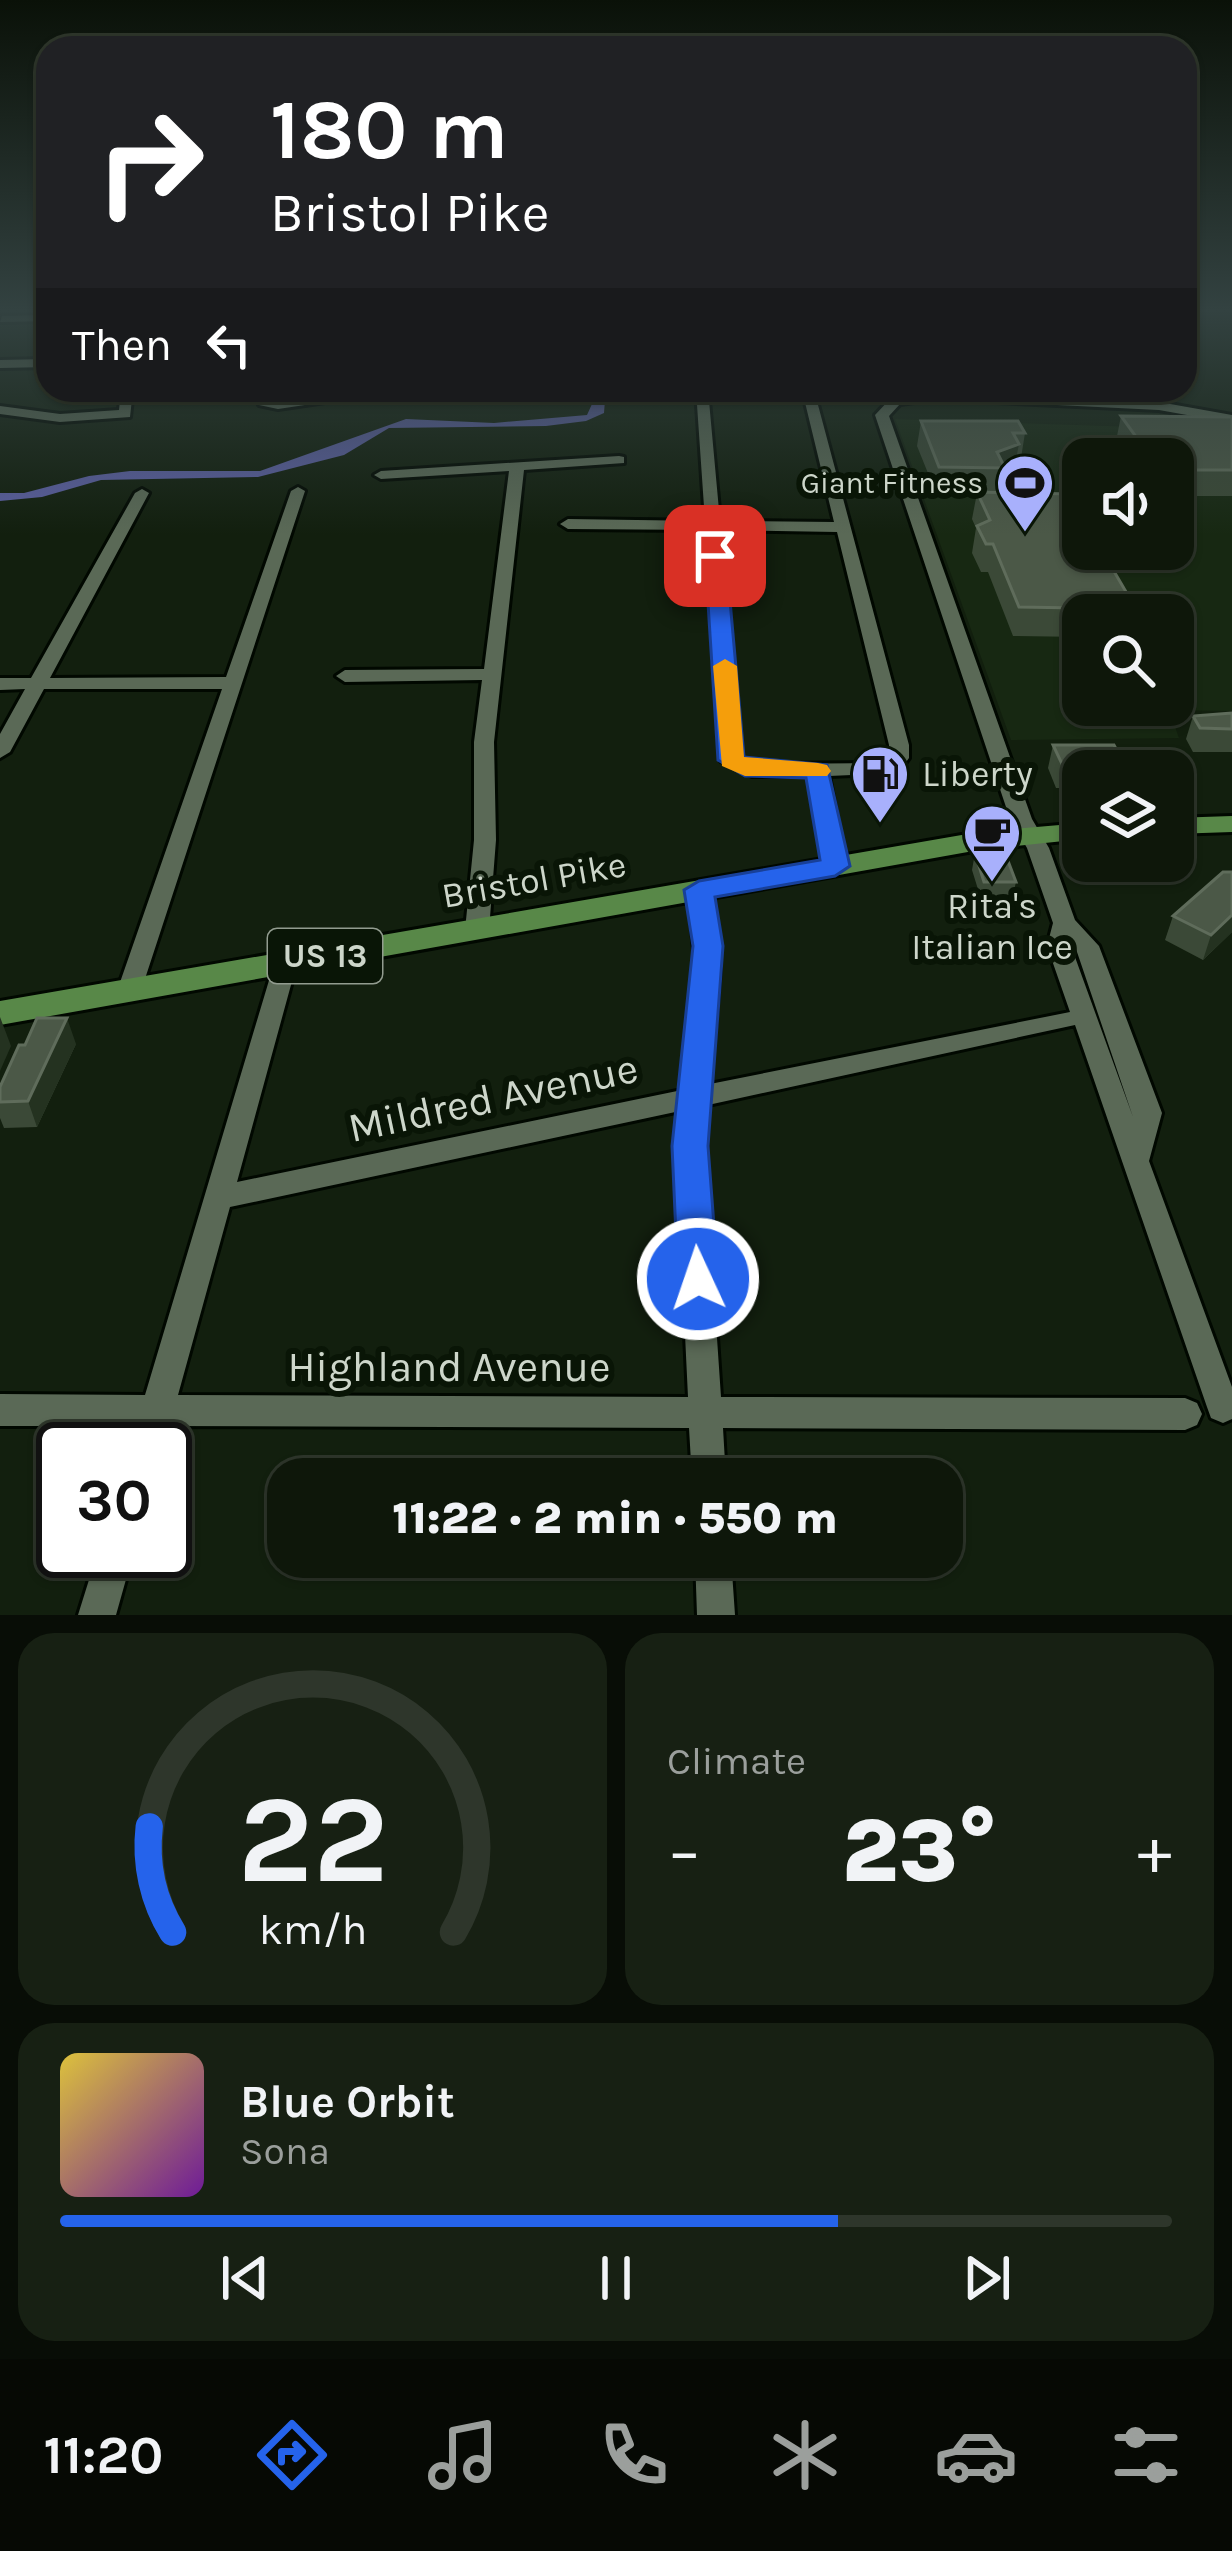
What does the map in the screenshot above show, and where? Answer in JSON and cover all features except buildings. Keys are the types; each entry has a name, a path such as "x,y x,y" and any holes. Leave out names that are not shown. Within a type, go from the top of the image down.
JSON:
{"main road":[{"path":"1194,825 1232,824"},
{"name":"Bristol Pike","path":"0,1013 835,866 1062,833"}],"street":[{"path":"0,410 60,418 125,414 126,402"},
{"path":"703,402 734,764 752,770 879,770 896,764 899,745 811,402"},
{"path":"894,402 886,407 884,426 973,688 1065,923 1059,946 1223,1407"},
{"path":"1093,402 1159,406 1232,419"},
{"path":"381,475 619,460"},
{"path":"477,930 491,674 517,467"},
{"path":"129,991 298,491"},
{"path":"0,752 142,493"},
{"path":"568,524 841,527"},
{"path":"345,676 491,674"},
{"path":"0,684 232,683"},
{"path":"818,771 835,866"},
{"path":"699,890 708,969 690,1146 708,1458"},
{"path":"154,1422 285,963"},
{"name":"Mildred Avenue","path":"220,1197 1065,1020"},
{"name":"Highland Avenue","path":"0,1409 1186,1414"},
{"path":"97,1615 108,1578"},
{"path":"714,1578 716,1615"}],"shaded area":[{"path":"895,419 1232,430 1232,711 1194,710 1194,594 1062,594 1062,726 1175,726 1179,738 1011,740"}],"water":[{"path":"605,402 604,413 586,421 546,426 389,428 344,455 258,477 101,480 42,497 0,501 0,493 24,493 130,471 260,471 406,419 494,423 587,415 592,404"}],"slow traffic":[{"path":"725,666 734,764 745,769 818,771"}],"place":[{"name":"Giant Fitness","path":"1025,534"},
{"name":"Liberty","path":"880,825"},
{"name":"Rita's Italian Ice","path":"992,884"}],"route":[{"path":"698,1279 690,1146 708,946 699,890 835,866 818,771 745,769 731,760 715,556"}]}
